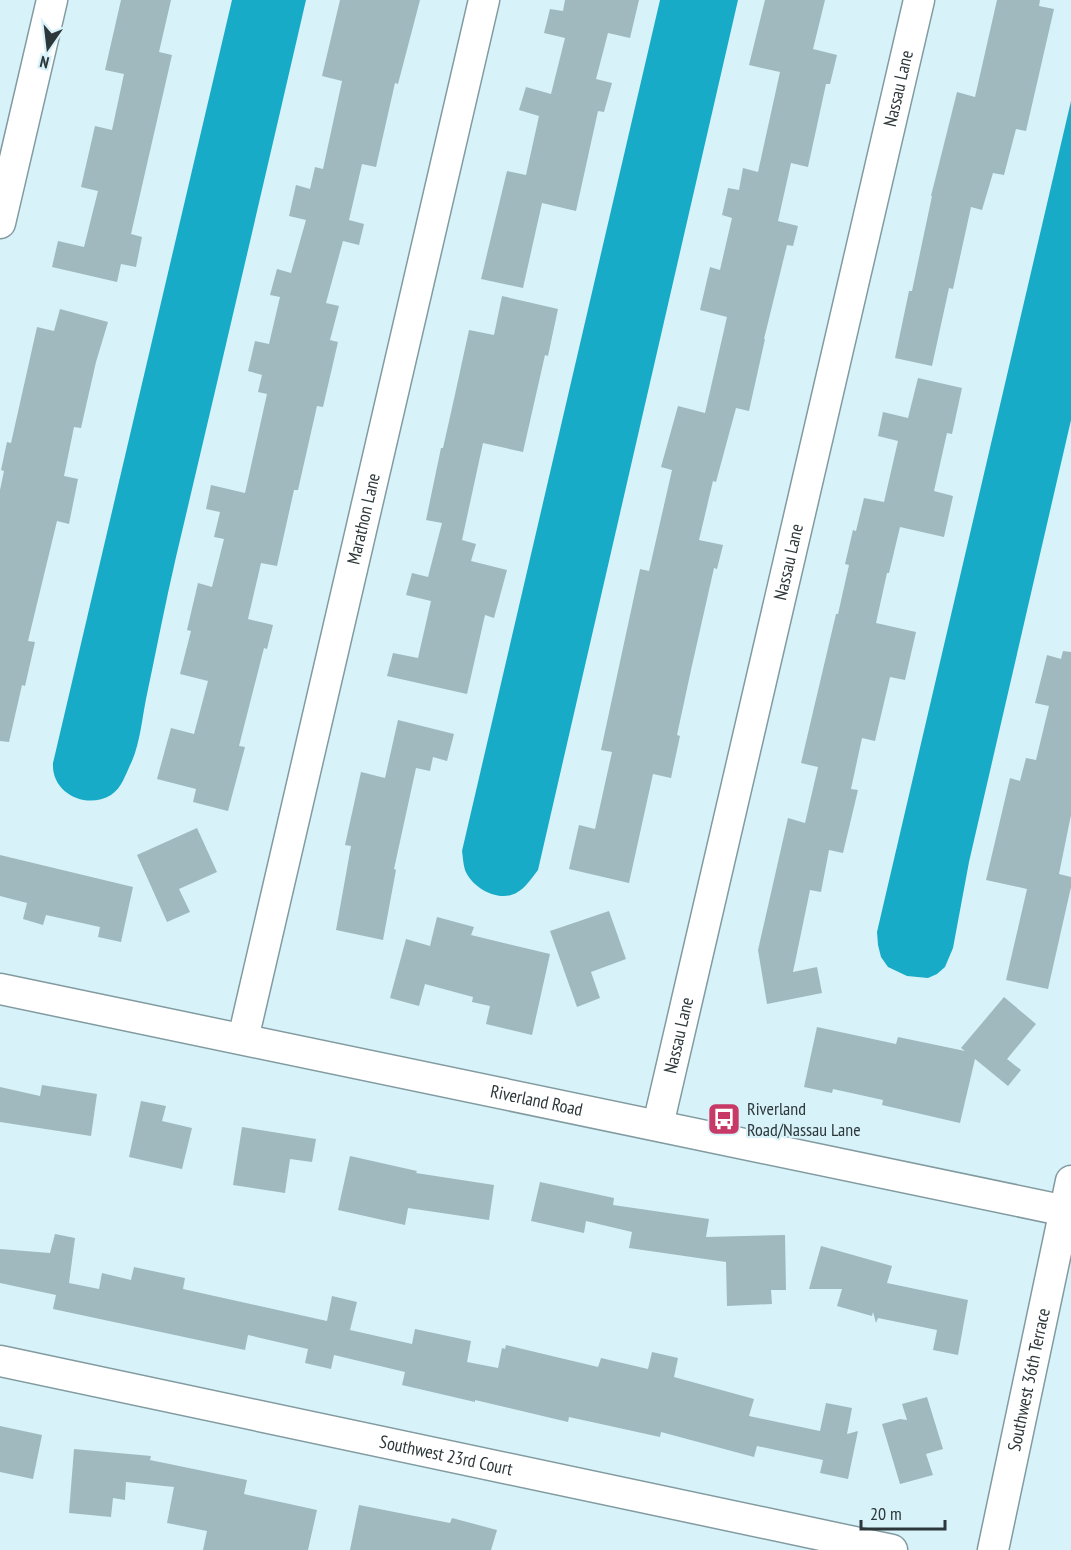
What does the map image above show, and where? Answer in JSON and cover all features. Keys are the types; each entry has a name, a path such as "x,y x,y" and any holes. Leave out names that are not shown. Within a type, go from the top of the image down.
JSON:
{"street":[{"path":"0,223 52,0"},
{"name":"Marathon Lane","path":"243,1039 484,0"},
{"name":"Nassau Lane","path":"658,1125 919,0"},
{"name":"Riverland Road","path":"0,989 1068,1211"},
{"name":"Southwest 36th Terrace","path":"993,1550 1068,1211 1071,1181"},
{"name":"Southwest 23rd Court","path":"0,1361 892,1550"}],"water":[{"path":"232,0 306,0 172,575 137,746 123,780 115,792 91,801 72,796 64,790 54,774 53,763"},
{"path":"660,0 738,0 538,870 519,891 504,896 491,894 468,876 462,851"},
{"path":"1071,101 1071,420 969,862 953,948 945,967 937,974 928,978 907,976 888,967 881,957 877,932"}],"building":[{"path":"121,0 171,0 159,52 172,55 131,234 142,237 136,267 121,264 117,282 52,267 58,241 84,247 98,191 81,187 95,126 112,130 124,74 105,70"},
{"path":"340,0 420,0 398,84 395,83 376,167 362,164 349,220 364,224 359,245 343,241 326,303 339,306 330,340 338,342 323,407 317,406 298,490 294,490 277,566 261,563 248,619 273,625 267,649 264,648 239,746 245,747 228,811 193,802 196,789 157,779 171,728 194,734 208,681 180,674 191,631 187,630 198,583 212,587 224,539 214,537 220,512 206,509 211,485 245,493 267,394 258,392 262,375 248,371 255,341 269,344 280,297 270,295 277,269 291,273 306,220 289,216 296,185 310,189 315,167 323,169 342,81 322,76"},
{"path":"565,0 639,0 630,38 608,33 596,79 612,83 604,112 598,111 576,211 542,203 523,288 481,279 507,171 526,175 539,116 519,110 526,87 551,94 565,38 544,33 550,9 563,11"},
{"path":"765,0 825,0 813,49 837,55 830,84 826,84 808,167 791,163 778,221 798,226 793,246 787,245 749,411 736,408 716,482 713,481 699,540 723,545 717,569 714,568 691,670 677,735 680,736 671,778 653,774 629,883 569,869 579,825 595,829 612,752 601,750 640,569 649,571 672,470 661,467 678,406 705,413 727,317 700,310 710,267 720,270 732,218 722,215 728,188 739,190 743,168 758,172 780,72 749,65"},
{"path":"997,0 1040,0 1039,6 1054,9 1026,131 1016,129 1004,175 993,173 982,210 971,207 953,289 949,288 932,366 895,358 957,92 975,97"},
{"path":"502,296 558,309 523,452 483,443 462,540 476,544 471,561 507,570 494,618 485,615 467,694 387,676 393,653 418,658 431,601 406,595 412,573 428,577 442,523 426,520 469,330 494,335"},
{"path":"60,309 108,322 81,428 74,427 64,476 78,479 69,524 57,521 28,641 35,642 25,686 22,685 9,742 0,741 0,490 4,471 1,470 7,442 11,443 37,327 54,331"},
{"path":"918,378 962,388 952,434 947,433 934,491 953,496 944,537 900,527 889,573 887,573 876,623 916,632 905,680 890,677 875,741 862,738 851,789 858,790 843,853 829,850 821,892 810,890 793,972 817,967 822,993 767,1004 758,950 788,818 805,823 818,767 801,763 849,565 845,564 853,530 856,531 864,498 884,502 898,441 878,436 883,412 908,418"},
{"path":"1063,651 1071,652 1071,815 1059,874 1071,877 1071,887 1048,989 1006,980 1027,889 986,880 1010,778 1020,781 1026,758 1036,760 1049,706 1035,703 1047,655 1061,659"},
{"path":"398,720 454,734 447,761 433,757 430,771 416,768 394,869 396,870 383,940 336,930 351,846 345,845 361,772 385,778"},
{"path":"197,828 217,872 179,889 190,912 167,922 137,855"},
{"path":"0,855 133,887 121,942 98,937 100,927 46,915 43,925 23,919 27,903 0,896"},
{"path":"609,911 626,959 591,972 600,998 577,1007 550,931"},
{"path":"437,917 474,927 471,935 550,954 532,1035 486,1024 490,1006 472,1002 473,997 425,984 419,1006 390,998 406,939 430,946"},
{"path":"1004,997 1036,1024 1007,1059 1021,1070 1008,1086 975,1059 960,1123 882,1105 883,1100 833,1089 832,1093 804,1087 817,1027 896,1044 898,1037 965,1051 961,1048"},
{"path":"42,1085 97,1094 91,1136 0,1122 0,1087 40,1096"},
{"path":"141,1101 166,1106 162,1121 192,1128 182,1169 129,1157"},
{"path":"242,1127 316,1139 312,1162 290,1159 285,1193 233,1185"},
{"path":"350,1156 417,1171 416,1173 494,1185 489,1220 408,1208 405,1225 338,1210"},
{"path":"540,1182 614,1198 613,1205 709,1219 706,1237 785,1235 786,1290 771,1290 772,1304 727,1306 726,1262 629,1248 632,1232 586,1221 584,1233 531,1221"},
{"path":"55,1234 75,1238 69,1283 99,1289 102,1273 131,1280 134,1267 185,1278 183,1289 327,1321 332,1296 357,1302 350,1330 412,1344 415,1329 471,1341 467,1362 498,1368 502,1348 505,1349 506,1345 598,1367 601,1358 648,1369 652,1352 678,1358 674,1377 754,1399 749,1416 820,1431 826,1403 852,1408 847,1434 858,1431 848,1479 820,1473 823,1460 757,1446 754,1457 661,1432 660,1437 569,1417 568,1422 402,1385 405,1372 334,1355 331,1369 305,1363 308,1349 248,1335 245,1350 53,1309 56,1295 0,1283 0,1249 50,1253"},
{"path":"821,1246 892,1266 887,1283 968,1300 958,1355 933,1350 937,1330 878,1318 876,1323 873,1312 872,1316 837,1306 842,1289 809,1289"},
{"path":"927,1397 943,1449 926,1454 933,1475 900,1484 882,1424 900,1419 907,1420 902,1404"},
{"path":"0,1426 42,1435 33,1479 0,1472"},
{"path":"74,1449 151,1456 150,1460 247,1480 244,1494 317,1510 308,1550 203,1550 207,1531 167,1523 174,1487 126,1482 125,1500 113,1498 111,1517 69,1513"},
{"path":"359,1505 450,1523 452,1518 497,1530 491,1550 350,1550"}],"place":[{"name":"Riverland Road/Nassau Lane","path":"724,1119"}]}
